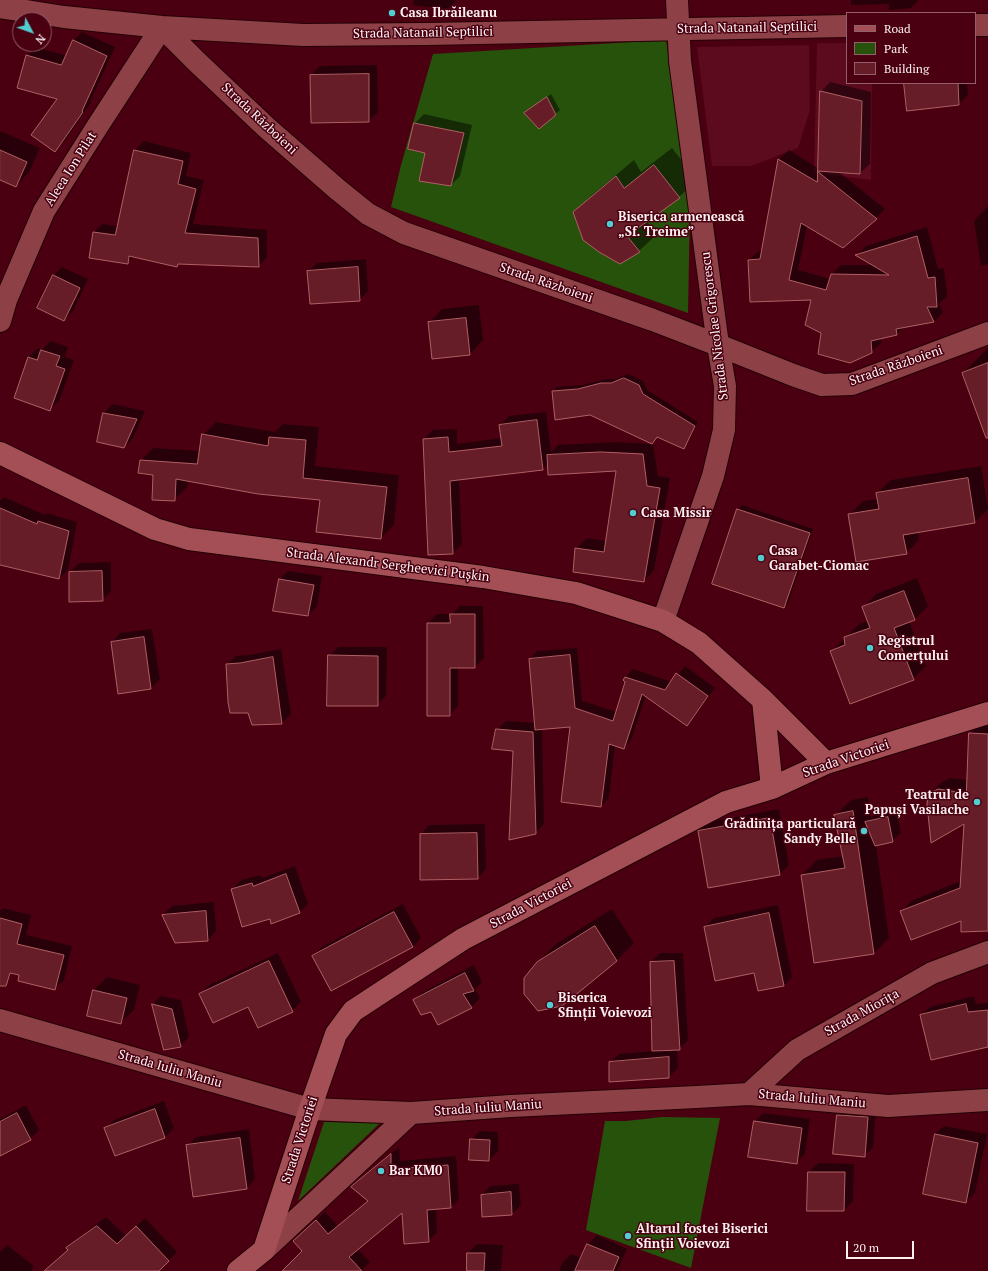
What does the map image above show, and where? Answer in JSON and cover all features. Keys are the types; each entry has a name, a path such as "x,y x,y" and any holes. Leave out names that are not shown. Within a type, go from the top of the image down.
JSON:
{"street":[{"name":"Strada Nicolae Grigorescu","path":"663,621 712,476 724,430 725,386 718,345 680,61 677,0"},
{"name":"Strada Natanail Septilici","path":"0,7 64,17 162,27 302,35 846,26"},
{"path":"976,25 988,25"},
{"name":"Aleea Ion Pilat","path":"0,321 6,300 44,211 162,27"},
{"name":"Strada Războieni","path":"162,27 267,128 337,189 368,214 404,233 718,345 822,385 852,384 988,333"},
{"name":"Strada Alexandr Sergheevici Pușkin","path":"0,453 155,529 189,540 483,577 576,593 663,621 699,643 763,700 826,763"},
{"path":"763,700 772,788"},
{"name":"Strada Victoriei","path":"264,1250 336,1034 353,1011 463,939 726,802 772,788 826,763 988,713"},
{"name":"Strada Miorița","path":"749,1094 797,1050 932,973 988,952"},
{"name":"Strada Iuliu Maniu","path":"0,1020 310,1109 411,1113 511,1106 697,1098 749,1094 888,1106 988,1100"},
{"path":"238,1271 264,1250 411,1113"}],"shaded area":[{"path":"817,43 846,43 846,84 872,84 871,180 814,173"},
{"path":"809,45 810,110 798,148 751,166 712,166 697,47"}],"green space":[{"path":"666,40 690,204 688,313 391,207 401,165 433,54"},
{"path":"662,1117 720,1118 691,1268 586,1230 605,1121 626,1121"},
{"path":"324,1122 380,1123 298,1201"}],"building":[{"path":"73,40 107,56 82,111 83,112 55,152 31,135 57,99 17,88 26,55 61,65"},
{"path":"369,74 369,122 311,123 310,75"},
{"path":"904,84 958,84 959,105 907,111"},
{"path":"820,91 862,101 860,174 817,171"},
{"path":"547,97 556,115 539,129 524,113"},
{"path":"414,123 464,133 451,186 419,181 425,153 408,149"},
{"path":"0,150 27,162 16,187 0,180"},
{"path":"134,150 183,161 178,184 196,189 185,233 258,238 259,267 178,264 177,267 129,256 128,264 89,258 93,232 115,235"},
{"path":"778,159 817,182 817,171 877,219 843,248 801,223 789,280 826,290 831,274 889,275 855,255 917,236 928,278 935,277 937,307 927,307 934,322 896,329 897,335 871,341 872,353 850,363 818,354 821,333 805,325 811,300 750,302 748,260 760,259"},
{"name":"Biserica armenească „Sf. Treime”","path":"654,165 680,198 627,236 640,252 620,264 599,252 583,240 573,212 616,176 624,188"},
{"path":"358,267 360,301 310,304 307,271"},
{"path":"53,275 80,288 64,321 37,308"},
{"path":"466,318 470,355 432,359 428,322"},
{"path":"41,350 60,356 56,366 65,369 50,411 14,398 28,357 37,360"},
{"path":"988,363 988,438 986,438 962,373"},
{"path":"624,378 639,385 643,394 695,426 684,449 657,437 652,444 590,415 555,420 552,391 578,389 601,383 611,383"},
{"path":"103,413 137,419 124,448 97,442"},
{"path":"537,420 543,470 450,481 453,554 428,555 423,439 448,437 449,452 502,446 499,425"},
{"path":"202,434 268,446 269,437 306,440 303,478 387,487 381,539 316,532 320,500 258,494 176,479 175,501 152,500 153,475 138,473 140,460 197,464"},
{"path":"601,452 643,454 647,486 660,488 644,582 573,572 575,548 604,552 616,471 548,475 547,455"},
{"path":"968,478 975,523 903,535 907,554 856,562 848,514 879,509 876,493"},
{"path":"0,508 37,524 38,521 69,531 59,579 0,565"},
{"name":"Casa Garabet-Ciomac","path":"737,509 810,533 784,608 712,584"},
{"path":"102,571 103,601 69,602 69,572"},
{"path":"279,579 314,585 308,616 273,611"},
{"name":"Registrul Comerțului","path":"904,591 915,620 894,628 914,680 850,704 830,651 845,645 844,637 870,628 862,607"},
{"path":"450,614 475,614 475,668 450,668 450,716 427,716 427,623 450,623"},
{"path":"144,637 151,689 118,694 111,642"},
{"path":"328,655 378,656 378,706 327,706"},
{"path":"570,655 575,708 613,721 625,682 623,680 625,677 665,690 676,673 708,696 687,726 642,694 624,749 609,744 601,807 561,802 570,727 535,730 529,659"},
{"path":"273,657 282,724 252,725 248,713 230,713 226,664"},
{"path":"496,729 533,732 536,834 509,840 513,751 492,749"},
{"path":"969,733 988,734 988,931 961,932 961,921 911,940 900,911 960,888 964,824 931,843 927,804 928,794 938,789 966,793"},
{"path":"853,811 874,954 814,963 801,875 845,868 834,815"},
{"path":"888,817 893,842 875,846 865,822"},
{"path":"770,818 780,875 708,888 698,831"},
{"path":"477,833 478,879 420,880 420,834"},
{"path":"286,874 300,913 271,924 270,919 242,927 231,889 252,883 253,886"},
{"path":"206,911 208,941 175,943 162,915"},
{"path":"394,912 413,947 331,991 312,956"},
{"path":"769,913 784,986 758,991 754,973 715,981 704,927"},
{"path":"0,918 22,924 17,944 64,955 55,990 18,981 19,975 10,973 6,986 0,986"},
{"path":"595,926 617,961 562,1006 538,1011 524,994 524,978 537,962"},
{"path":"269,961 293,1012 258,1028 248,1007 213,1023 199,994"},
{"path":"674,961 680,1050 652,1051 650,962"},
{"path":"465,973 474,991 463,994 472,1008 438,1025 431,1012 421,1015 413,1000"},
{"path":"93,990 127,998 121,1024 87,1016"},
{"path":"152,1004 172,1009 181,1047 164,1050"},
{"path":"966,1004 968,1012 988,1010 988,1047 931,1060 920,1015"},
{"path":"669,1057 669,1078 609,1082 609,1062"},
{"path":"155,1109 165,1138 115,1156 104,1128"},
{"path":"17,1113 31,1140 0,1156 0,1122"},
{"path":"837,1115 868,1117 865,1157 833,1154"},
{"path":"754,1121 802,1128 797,1164 748,1157"},
{"path":"935,1134 978,1143 966,1203 923,1194"},
{"path":"240,1138 247,1189 193,1197 186,1145"},
{"path":"470,1139 490,1140 489,1161 469,1160"},
{"path":"391,1154 391,1169 448,1165 451,1208 427,1210 429,1242 404,1244 402,1213 349,1257 362,1271 282,1271 302,1251 293,1241 316,1220 328,1234 368,1201 351,1187"},
{"path":"808,1172 845,1172 844,1211 807,1211"},
{"path":"511,1192 512,1215 482,1217 481,1195"},
{"path":"97,1226 117,1244 136,1226 169,1261 159,1271 44,1271 68,1250 66,1248"},
{"path":"587,1244 619,1257 613,1271 575,1271"},
{"path":"467,1253 485,1253 484,1271 467,1271"}],"place":[{"name":"Casa Ibrăileanu","path":"392,13"},
{"name":"Biserica armenească „Sf. Treime”","path":"610,224"},
{"name":"Casa Missir","path":"633,513"},
{"name":"Casa Garabet-Ciomac","path":"761,558"},
{"name":"Registrul Comerțului","path":"870,648"},
{"name":"Teatrul de Papuși Vasilache","path":"977,802"},
{"name":"Grădinița particulară Sandy Belle","path":"864,831"},
{"name":"Biserica Sfinții Voievozi","path":"550,1005"},
{"name":"Bar KM0","path":"381,1171"},
{"name":"Altarul fostei Biserici Sfinții Voievozi","path":"628,1236"}]}
